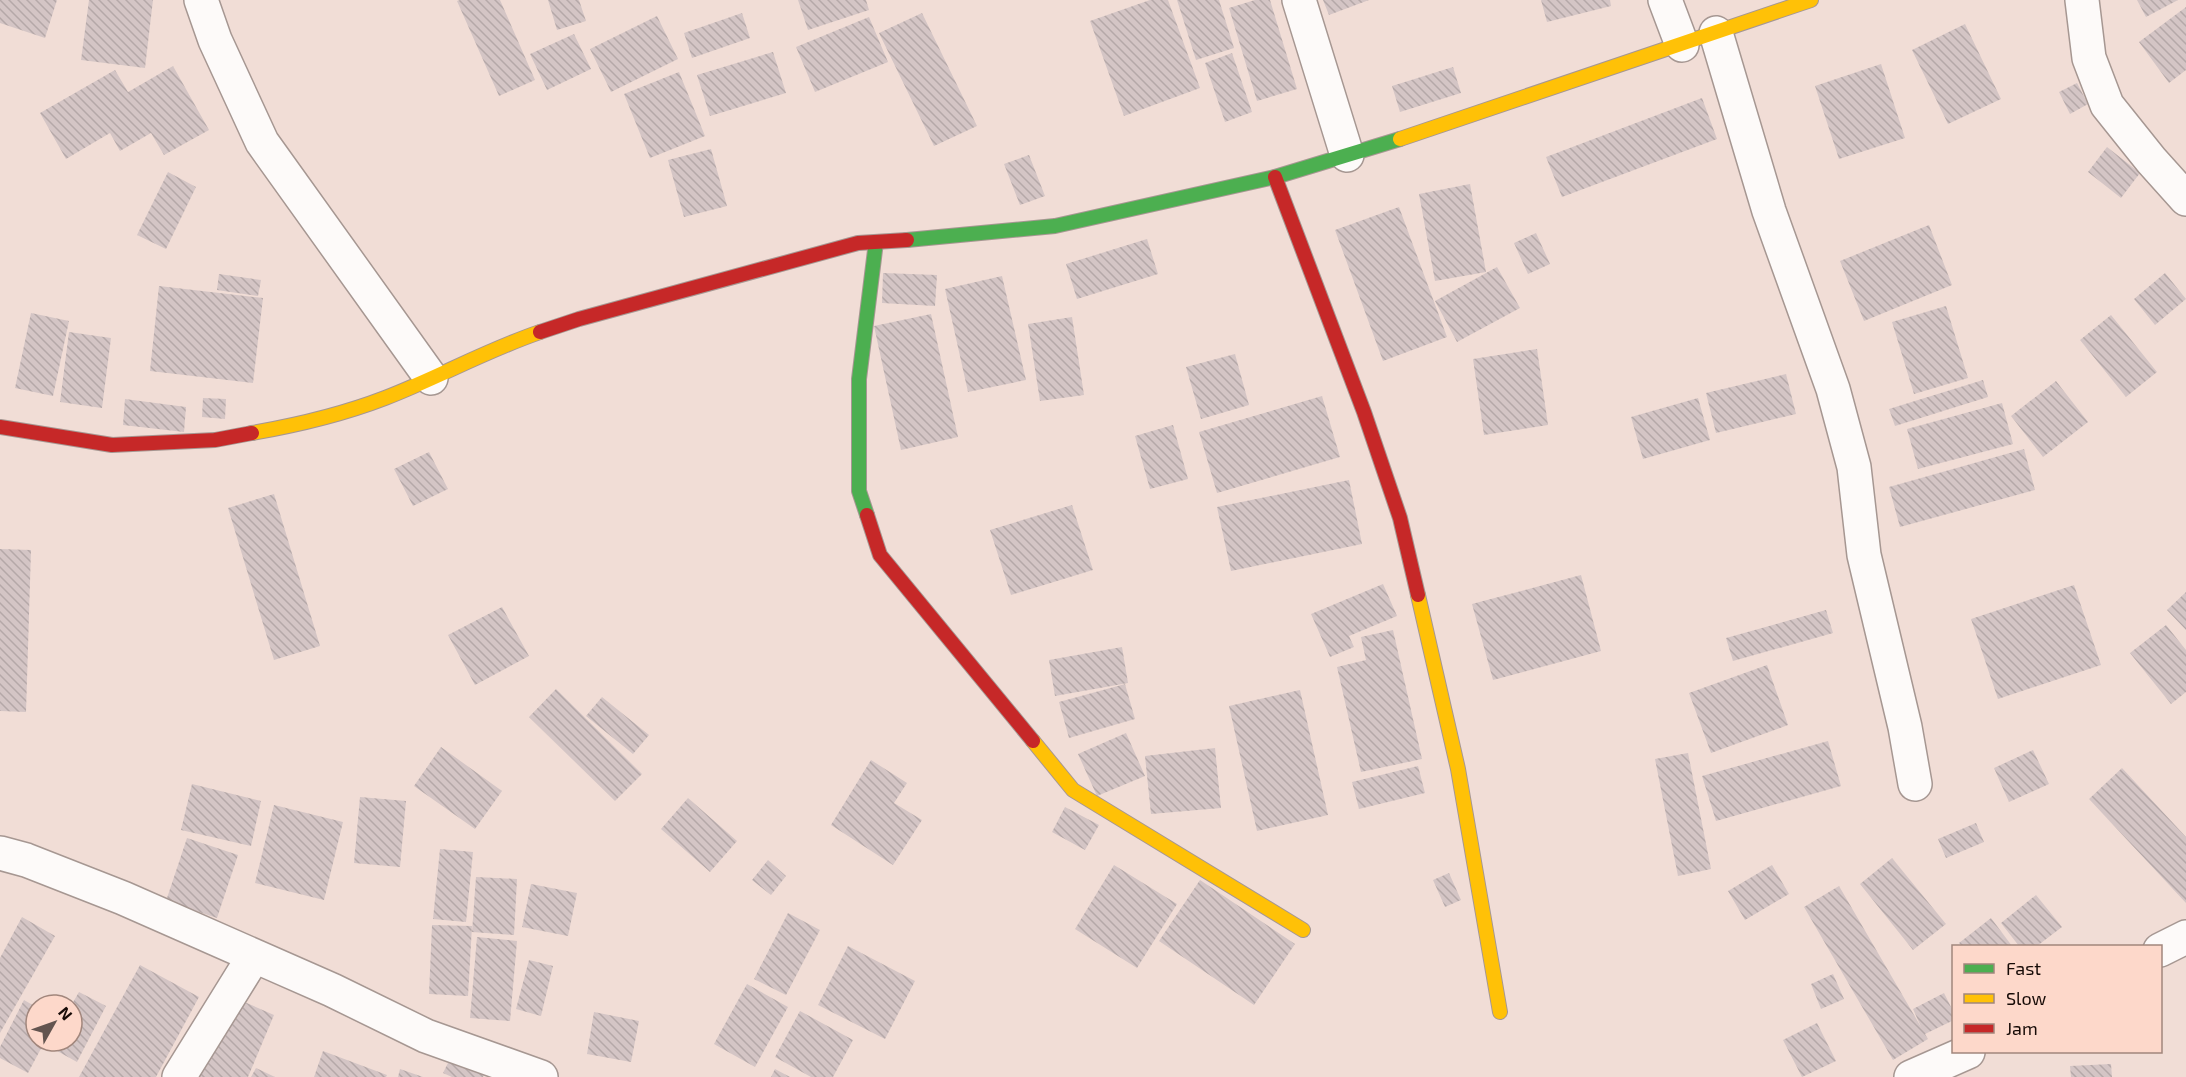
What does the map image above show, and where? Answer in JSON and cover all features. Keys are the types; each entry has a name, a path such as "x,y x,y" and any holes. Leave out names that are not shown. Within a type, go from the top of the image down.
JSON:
{"street":[{"path":"201,0 215,40 262,142 431,378"},
{"path":"1299,0 1347,155"},
{"path":"1665,0 1682,45"},
{"path":"0,427 112,445 215,440 309,423 385,398 511,342 579,319 858,243 1055,226 1275,177 1419,133 1811,0"},
{"path":"2082,0 2089,58 2108,105 2151,160 2186,199"},
{"path":"1716,33 1769,211 1833,389 1854,467 1864,555 1905,727 1915,784"},
{"path":"1275,177 1364,412 1400,518 1458,769 1500,1012"},
{"path":"876,242 859,379 859,491 880,555 1072,790 1303,930"},
{"path":"0,853 26,860 123,898 332,990 426,1036 541,1077"},
{"path":"2162,949 2186,936"},
{"path":"179,1077 254,956"},
{"path":"1911,1077 1966,1053"}],"building":[{"path":"0,0 57,0 45,38 0,23"},
{"path":"89,0 153,0 145,68 81,60"},
{"path":"500,0 535,80 499,96 457,1"},
{"path":"548,0 579,0 586,21 557,30"},
{"path":"798,0 866,0 869,10 808,30"},
{"path":"1150,0 1168,0 1200,88 1124,116 1090,21"},
{"path":"1177,0 1219,0 1234,48 1196,60"},
{"path":"1255,0 1270,0 1297,89 1257,101 1229,8"},
{"path":"1323,0 1369,0 1329,15"},
{"path":"1541,0 1610,0 1611,6 1547,22"},
{"path":"2137,0 2178,0 2146,17"},
{"path":"2186,7 2186,70 2169,83 2139,42"},
{"path":"742,13 750,38 692,58 684,33"},
{"path":"922,13 977,126 934,146 879,33"},
{"path":"657,16 678,59 611,92 590,49"},
{"path":"869,17 888,62 815,92 796,47"},
{"path":"1965,24 2001,99 1948,124 1912,50"},
{"path":"574,34 591,69 547,90 530,54"},
{"path":"773,52 786,93 710,116 697,75"},
{"path":"1232,53 1252,112 1225,122 1205,63"},
{"path":"1881,64 1905,138 1839,159 1815,86"},
{"path":"173,66 209,130 164,155 151,133 120,151 110,133 66,159 40,113 115,70 128,92"},
{"path":"1453,67 1461,93 1400,112 1392,86"},
{"path":"679,72 705,136 650,158 624,94"},
{"path":"2077,83 2088,104 2070,114 2059,92"},
{"path":"1702,98 1717,139 1562,197 1546,157"},
{"path":"2107,147 2140,173 2121,198 2088,172"},
{"path":"711,149 727,206 684,217 668,160"},
{"path":"1029,155 1045,196 1020,205 1004,164"},
{"path":"168,172 196,187 166,249 137,235"},
{"path":"1470,184 1486,272 1435,281 1419,194"},
{"path":"1399,207 1447,337 1383,361 1335,230"},
{"path":"1929,225 1952,285 1864,321 1840,261"},
{"path":"1536,233 1550,264 1528,274 1514,243"},
{"path":"1147,239 1158,274 1077,299 1066,264"},
{"path":"1497,267 1520,308 1457,342 1435,301"},
{"path":"883,273 937,275 935,306 882,303"},
{"path":"2165,273 2186,299 2155,325 2134,299"},
{"path":"219,274 261,280 258,296 217,290"},
{"path":"1002,276 1026,380 968,392 945,289"},
{"path":"159,286 263,298 253,383 150,371"},
{"path":"1946,306 1968,378 1914,394 1892,322"},
{"path":"31,313 69,321 53,396 15,388"},
{"path":"931,314 958,437 901,450 874,326"},
{"path":"2111,315 2157,372 2126,397 2080,340"},
{"path":"1072,317 1084,395 1040,401 1028,324"},
{"path":"69,332 111,338 102,408 60,402"},
{"path":"1537,349 1548,425 1484,435 1473,359"},
{"path":"1235,354 1249,405 1201,419 1186,367"},
{"path":"1786,374 1796,414 1716,433 1706,393"},
{"path":"1983,380 1988,397 1895,426 1889,409"},
{"path":"2056,381 2088,422 2043,457 2011,416"},
{"path":"1322,396 1340,457 1217,493 1199,432"},
{"path":"203,398 226,399 225,419 202,417"},
{"path":"1698,398 1710,440 1643,459 1631,417"},
{"path":"125,399 186,407 184,432 123,425"},
{"path":"2002,403 2013,444 1918,469 1907,429"},
{"path":"1173,425 1188,479 1150,489 1135,436"},
{"path":"2024,449 2035,490 1900,527 1889,487"},
{"path":"429,452 448,489 413,506 394,469"},
{"path":"1349,480 1362,544 1231,571 1217,507"},
{"path":"274,494 320,646 274,660 228,508"},
{"path":"1072,505 1093,570 1011,595 990,530"},
{"path":"0,549 31,550 26,712 0,711"},
{"path":"1581,575 1601,651 1493,680 1472,604"},
{"path":"1383,584 1397,616 1349,636 1354,647 1330,657 1311,614"},
{"path":"2074,585 2101,665 1998,699 1971,619"},
{"path":"2186,592 2186,630 2167,610"},
{"path":"502,607 529,656 475,685 448,635"},
{"path":"1826,610 1833,633 1733,661 1726,638"},
{"path":"2166,625 2186,650 2186,692 2171,704 2130,653"},
{"path":"1393,630 1422,759 1361,772 1337,667 1366,660 1361,637"},
{"path":"1122,647 1128,683 1055,696 1049,660"},
{"path":"1767,665 1788,725 1711,753 1689,693"},
{"path":"1125,684 1135,719 1069,738 1059,702"},
{"path":"556,689 642,774 615,801 529,717"},
{"path":"1300,690 1328,815 1257,831 1229,706"},
{"path":"602,697 649,735 633,754 586,716"},
{"path":"1126,733 1145,776 1097,796 1078,754"},
{"path":"1828,741 1841,786 1716,821 1702,776"},
{"path":"441,747 502,791 475,829 414,786"},
{"path":"1215,748 1221,808 1151,814 1145,756"},
{"path":"2033,750 2049,784 2009,802 1994,768"},
{"path":"1688,753 1711,869 1678,876 1655,759"},
{"path":"871,760 907,783 894,803 922,820 893,865 831,825"},
{"path":"1418,766 1425,793 1359,809 1352,782"},
{"path":"2122,768 2186,837 2186,903 2089,799"},
{"path":"192,784 261,801 251,846 181,830"},
{"path":"360,797 406,801 400,867 354,863"},
{"path":"688,798 737,841 710,872 661,829"},
{"path":"274,805 343,822 324,900 255,883"},
{"path":"1065,807 1099,825 1085,850 1052,832"},
{"path":"1976,823 1984,842 1946,858 1938,839"},
{"path":"187,838 238,855 217,918 166,901"},
{"path":"440,849 473,852 466,922 433,919"},
{"path":"1892,858 1946,924 1913,950 1860,884"},
{"path":"768,860 786,876 771,895 752,880"},
{"path":"1114,865 1177,904 1137,968 1075,929"},
{"path":"1772,865 1789,894 1745,920 1728,891"},
{"path":"1449,873 1461,900 1445,907 1433,880"},
{"path":"476,877 517,879 514,935 472,932"},
{"path":"1200,880 1295,944 1254,1005 1159,941"},
{"path":"531,884 577,893 568,936 522,927"},
{"path":"1839,886 1921,1027 1913,1009 1944,993 1952,1009 1952,1021 1925,1034 1928,1039 1893,1060 1804,907"},
{"path":"2036,895 2062,927 2038,945 2018,945 2001,923"},
{"path":"788,913 820,930 786,995 754,979"},
{"path":"22,917 55,936 0,1033 0,958"},
{"path":"1991,918 2011,945 1961,945 1959,943"},
{"path":"432,925 472,926 468,996 429,994"},
{"path":"477,937 517,941 510,1021 470,1018"},
{"path":"848,946 915,981 885,1039 818,1005"},
{"path":"529,960 553,966 541,1016 516,1009"},
{"path":"140,965 199,997 156,1077 79,1077"},
{"path":"1833,974 1844,999 1821,1009 1811,984"},
{"path":"747,984 788,1007 755,1067 714,1044"},
{"path":"84,995 106,1006 84,1048"},
{"path":"233,997 274,1015 248,1077 199,1077"},
{"path":"24,1000 24,1053 39,1053 28,1073 0,1058 0,1047"},
{"path":"800,1011 853,1040 833,1077 811,1077 775,1057"},
{"path":"594,1012 639,1021 631,1062 587,1054"},
{"path":"1817,1023 1836,1061 1802,1077 1783,1040"},
{"path":"323,1051 387,1075 386,1077 314,1077"},
{"path":"61,1053 82,1053 77,1062"},
{"path":"451,1057 485,1073 483,1077 452,1077 443,1073"},
{"path":"2111,1064 2112,1077 2071,1077 2070,1066"},
{"path":"256,1068 275,1077 251,1077"},
{"path":"400,1069 423,1077 398,1077"},
{"path":"775,1069 790,1077 771,1077"}],"traffic: fast":[{"path":"907,240 1055,226 1275,177 1400,139"},
{"path":"867,515 859,491 859,379 876,242"}],"traffic: slow":[{"path":"1400,139 1811,0"},
{"path":"252,433 352,410 540,332"},
{"path":"1418,595 1458,769 1500,1012"},
{"path":"1033,741 1073,790 1303,930"}],"traffic: jam":[{"path":"1275,177 1364,412 1400,518 1418,595"},
{"path":"540,332 579,319 858,243 907,240"},
{"path":"0,427 112,445 215,440 252,433"},
{"path":"867,515 880,555 1033,741"}]}
